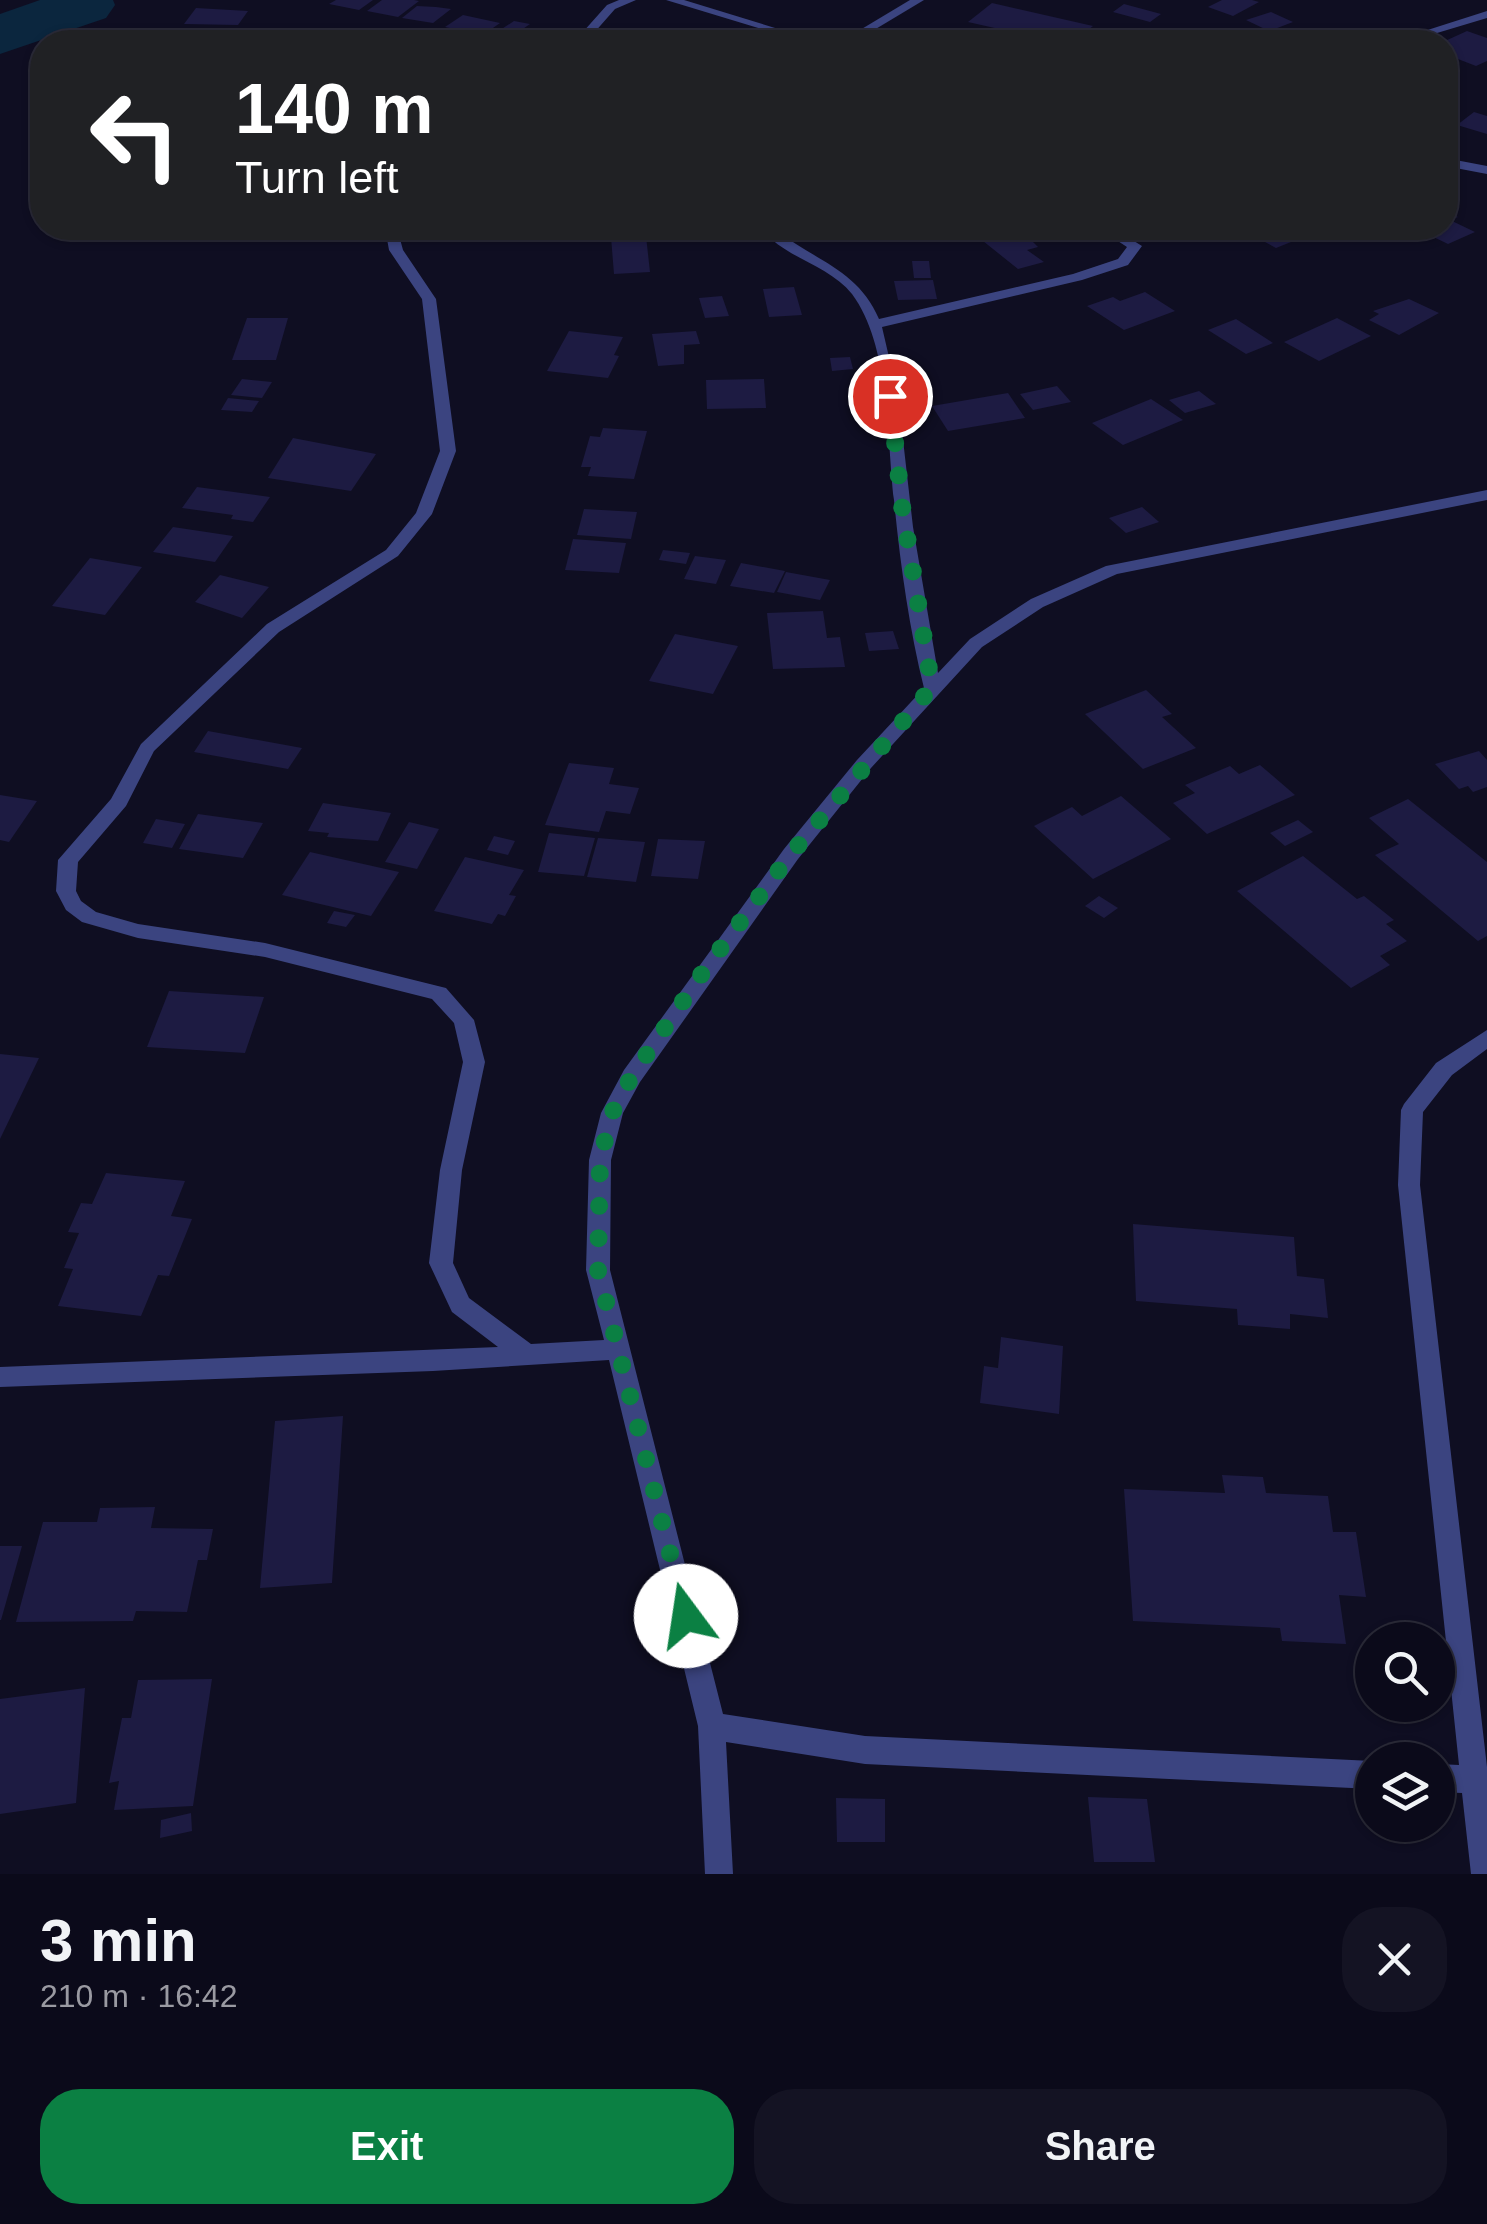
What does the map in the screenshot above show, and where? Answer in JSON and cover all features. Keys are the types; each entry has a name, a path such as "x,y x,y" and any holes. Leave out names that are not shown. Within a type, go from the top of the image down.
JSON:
{"street":[{"path":"590,30 610,7 630,0"},
{"path":"672,0 774,30"},
{"path":"867,30 918,0"},
{"path":"1435,30 1487,14"},
{"path":"1458,164 1487,170"},
{"path":"392,240 392,248 423,285 429,299 444,413 448,451 424,514 392,553 273,628 147,748 119,802 68,860 66,891 74,905 89,917 138,931 264,950 440,992 464,1020 474,1062 451,1170 441,1263 460,1305 527,1355"},
{"path":"778,240 843,275 862,298 873,325 889,388 902,506 932,687"},
{"path":"873,325 1122,262 1135,246 1125,240"},
{"path":"720,1874 712,1726 598,1270 600,1160 612,1113 632,1076 791,854 932,687 976,643 1037,603 1112,570 1487,496"},
{"path":"1486,1874 1480,1780 1409,1184 1412,1110 1444,1069 1487,1038"},
{"path":"0,1377 620,1350"},
{"path":"712,1726 866,1750 1355,1774"},
{"path":"1455,1779 1480,1780"}],"building":[{"path":"336,0 373,0 359,10 329,4"},
{"path":"382,0 419,1 398,17 367,11"},
{"path":"1222,0 1259,2 1233,16 1208,7"},
{"path":"992,3 1093,26 1088,30 1004,30 968,22"},
{"path":"1124,4 1161,14 1150,22 1113,12"},
{"path":"417,6 451,9 433,23 402,18"},
{"path":"196,8 248,11 238,25 184,24"},
{"path":"1271,12 1293,22 1267,30 1246,20"},
{"path":"463,15 500,23 490,30 445,27"},
{"path":"514,21 530,24 521,30 500,30"},
{"path":"1467,31 1487,38 1487,61 1476,66 1458,59 1458,35"},
{"path":"1474,112 1487,116 1487,134 1458,125"},
{"path":"1458,224 1475,232 1458,240"},
{"path":"611,240 646,240 650,272 614,274"},
{"path":"982,240 1031,240 1038,247 1027,250 1044,262 1018,269"},
{"path":"1261,240 1296,240 1276,248"},
{"path":"912,261 929,261 931,278 914,278"},
{"path":"933,280 937,299 898,300 894,281"},
{"path":"794,287 802,315 769,317 763,289"},
{"path":"1145,292 1175,311 1124,330 1087,306 1113,297 1120,301"},
{"path":"722,296 729,316 705,318 699,298"},
{"path":"1409,299 1439,313 1399,335 1369,320 1379,314 1373,311"},
{"path":"247,318 288,318 276,360 232,360"},
{"path":"1337,318 1371,336 1319,361 1284,342"},
{"path":"1236,319 1273,343 1246,354 1208,330"},
{"path":"569,331 623,337 608,378 547,371"},
{"path":"696,331 700,344 684,345 684,364 658,366 652,334"},
{"path":"850,357 853,369 832,371 830,358"},
{"path":"242,379 272,382 262,398 231,395"},
{"path":"764,379 766,408 707,409 706,380"},
{"path":"1057,386 1071,402 1033,410 1020,394"},
{"path":"1199,391 1216,404 1185,413 1169,400"},
{"path":"1008,393 1025,418 948,431 932,406"},
{"path":"228,398 259,401 252,412 221,410"},
{"path":"1151,399 1183,420 1123,445 1092,423"},
{"path":"603,428 647,431 634,479 588,476 591,467 581,467 590,436 600,437"},
{"path":"293,438 376,454 351,491 268,478"},
{"path":"197,487 270,497 253,522 231,519 233,515 182,508"},
{"path":"1142,507 1159,522 1126,533 1109,518"},
{"path":"584,509 637,512 631,539 577,535"},
{"path":"173,527 233,536 215,562 153,552"},
{"path":"573,539 626,543 619,573 565,570"},
{"path":"663,550 690,553 686,564 659,560"},
{"path":"695,556 726,560 716,584 684,579"},
{"path":"90,558 142,567 105,615 52,606"},
{"path":"741,563 785,571 774,593 730,586"},
{"path":"786,572 830,580 820,600 777,592"},
{"path":"220,575 269,587 242,618 195,602"},
{"path":"823,611 827,638 840,637 845,667 773,669 767,613"},
{"path":"893,631 899,649 869,651 865,633"},
{"path":"675,634 738,646 713,694 649,681"},
{"path":"1146,690 1172,714 1162,717 1196,748 1143,769 1085,714"},
{"path":"208,731 302,748 288,769 194,752"},
{"path":"1479,751 1487,760 1487,787 1473,792 1468,786 1459,789 1435,764"},
{"path":"569,763 614,768 609,784 639,788 630,814 606,811 599,832 545,825"},
{"path":"1260,765 1295,795 1207,834 1173,803 1195,793 1185,785 1230,766 1239,774"},
{"path":"0,795 37,801 9,842 0,840"},
{"path":"1121,796 1171,839 1093,879 1034,826 1072,807 1082,816"},
{"path":"1408,799 1487,862 1487,936 1478,941 1375,855 1399,844 1369,818"},
{"path":"323,803 391,813 378,841 327,837 329,833 308,831"},
{"path":"198,814 263,823 243,858 179,849"},
{"path":"156,819 185,824 172,848 143,843"},
{"path":"1298,820 1313,832 1285,846 1270,833"},
{"path":"409,822 439,829 417,869 385,862"},
{"path":"549,833 595,838 584,876 538,872"},
{"path":"494,836 515,841 508,855 487,850"},
{"path":"598,838 645,842 636,882 587,877"},
{"path":"658,839 705,841 698,879 651,876"},
{"path":"310,852 399,872 371,916 282,895"},
{"path":"1303,856 1357,899 1364,896 1394,920 1386,924 1407,941 1380,956 1390,965 1351,988 1237,891"},
{"path":"465,857 524,870 509,895 516,896 505,916 498,914 492,924 434,911"},
{"path":"1099,896 1118,908 1104,918 1085,906"},
{"path":"334,911 355,915 346,927 327,923"},
{"path":"169,991 264,997 245,1053 147,1047"},
{"path":"0,1054 39,1058 0,1139"},
{"path":"106,1173 185,1181 171,1216 192,1219 169,1276 158,1275 141,1316 58,1306 73,1269 64,1268 79,1233 68,1232 81,1203 92,1204"},
{"path":"1133,1224 1294,1237 1297,1276 1324,1279 1328,1318 1290,1314 1290,1329 1238,1325 1237,1309 1136,1301"},
{"path":"1001,1337 1063,1346 1059,1414 980,1403 984,1366 998,1368"},
{"path":"343,1416 332,1583 260,1588 275,1421"},
{"path":"1222,1475 1263,1477 1266,1493 1328,1496 1333,1532 1356,1532 1366,1597 1339,1595 1346,1644 1282,1641 1280,1628 1133,1621 1124,1489 1225,1493"},
{"path":"155,1507 151,1528 213,1529 207,1560 198,1560 187,1612 136,1611 133,1621 16,1622 43,1522 97,1522 100,1508"},
{"path":"0,1546 22,1546 1,1620 0,1620"},
{"path":"212,1679 193,1806 114,1810 119,1781 109,1783 122,1718 131,1718 138,1680"},
{"path":"85,1688 76,1803 0,1814 0,1699"},
{"path":"1088,1797 1147,1799 1155,1862 1094,1862"},
{"path":"836,1798 885,1799 885,1842 837,1842"},
{"path":"191,1813 192,1831 160,1838 161,1820"}],"waterway":[{"path":"0,35 84,5 83,0"}],"route":[{"path":"686,1616 598,1270 600,1160 612,1113 632,1076 703,972 791,854 932,687 902,506 890,396"}]}
